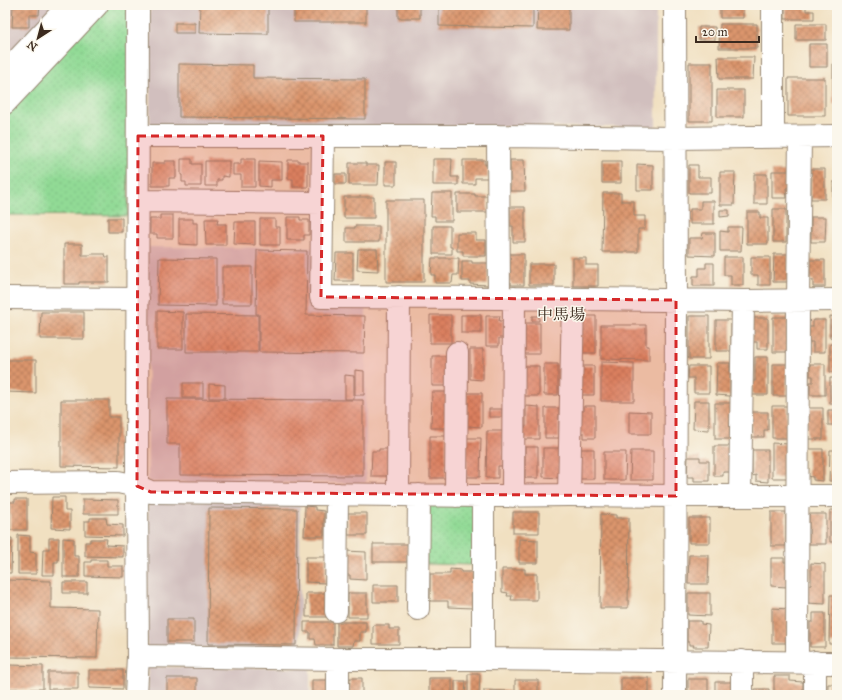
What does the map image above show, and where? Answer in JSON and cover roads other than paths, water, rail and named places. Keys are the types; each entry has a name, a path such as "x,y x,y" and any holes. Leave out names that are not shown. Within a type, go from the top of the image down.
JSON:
{"street":[{"path":"5,73 69,5"},
{"path":"5,103 97,5"},
{"path":"136,695 138,656 138,5"},
{"path":"675,5 675,695"},
{"path":"773,5 773,137"},
{"path":"138,136 498,136 676,138 837,136"},
{"path":"323,136 321,297 742,301 837,300"},
{"path":"498,136 506,298 513,496"},
{"path":"800,137 798,495 806,662 815,695"},
{"path":"138,201 322,203"},
{"path":"399,297 408,495 418,608"},
{"path":"5,298 138,299"},
{"path":"570,495 573,299"},
{"path":"740,496 742,301"},
{"path":"456,496 457,353"},
{"path":"5,483 118,482 137,486 151,492 456,496 837,496"},
{"path":"336,611 337,494"},
{"path":"483,496 483,659"},
{"path":"138,656 837,663"},
{"path":"338,659 338,695"},
{"path":"742,661 742,695"}],"district":[{"name":"中馬場","path":"561,314"}]}
